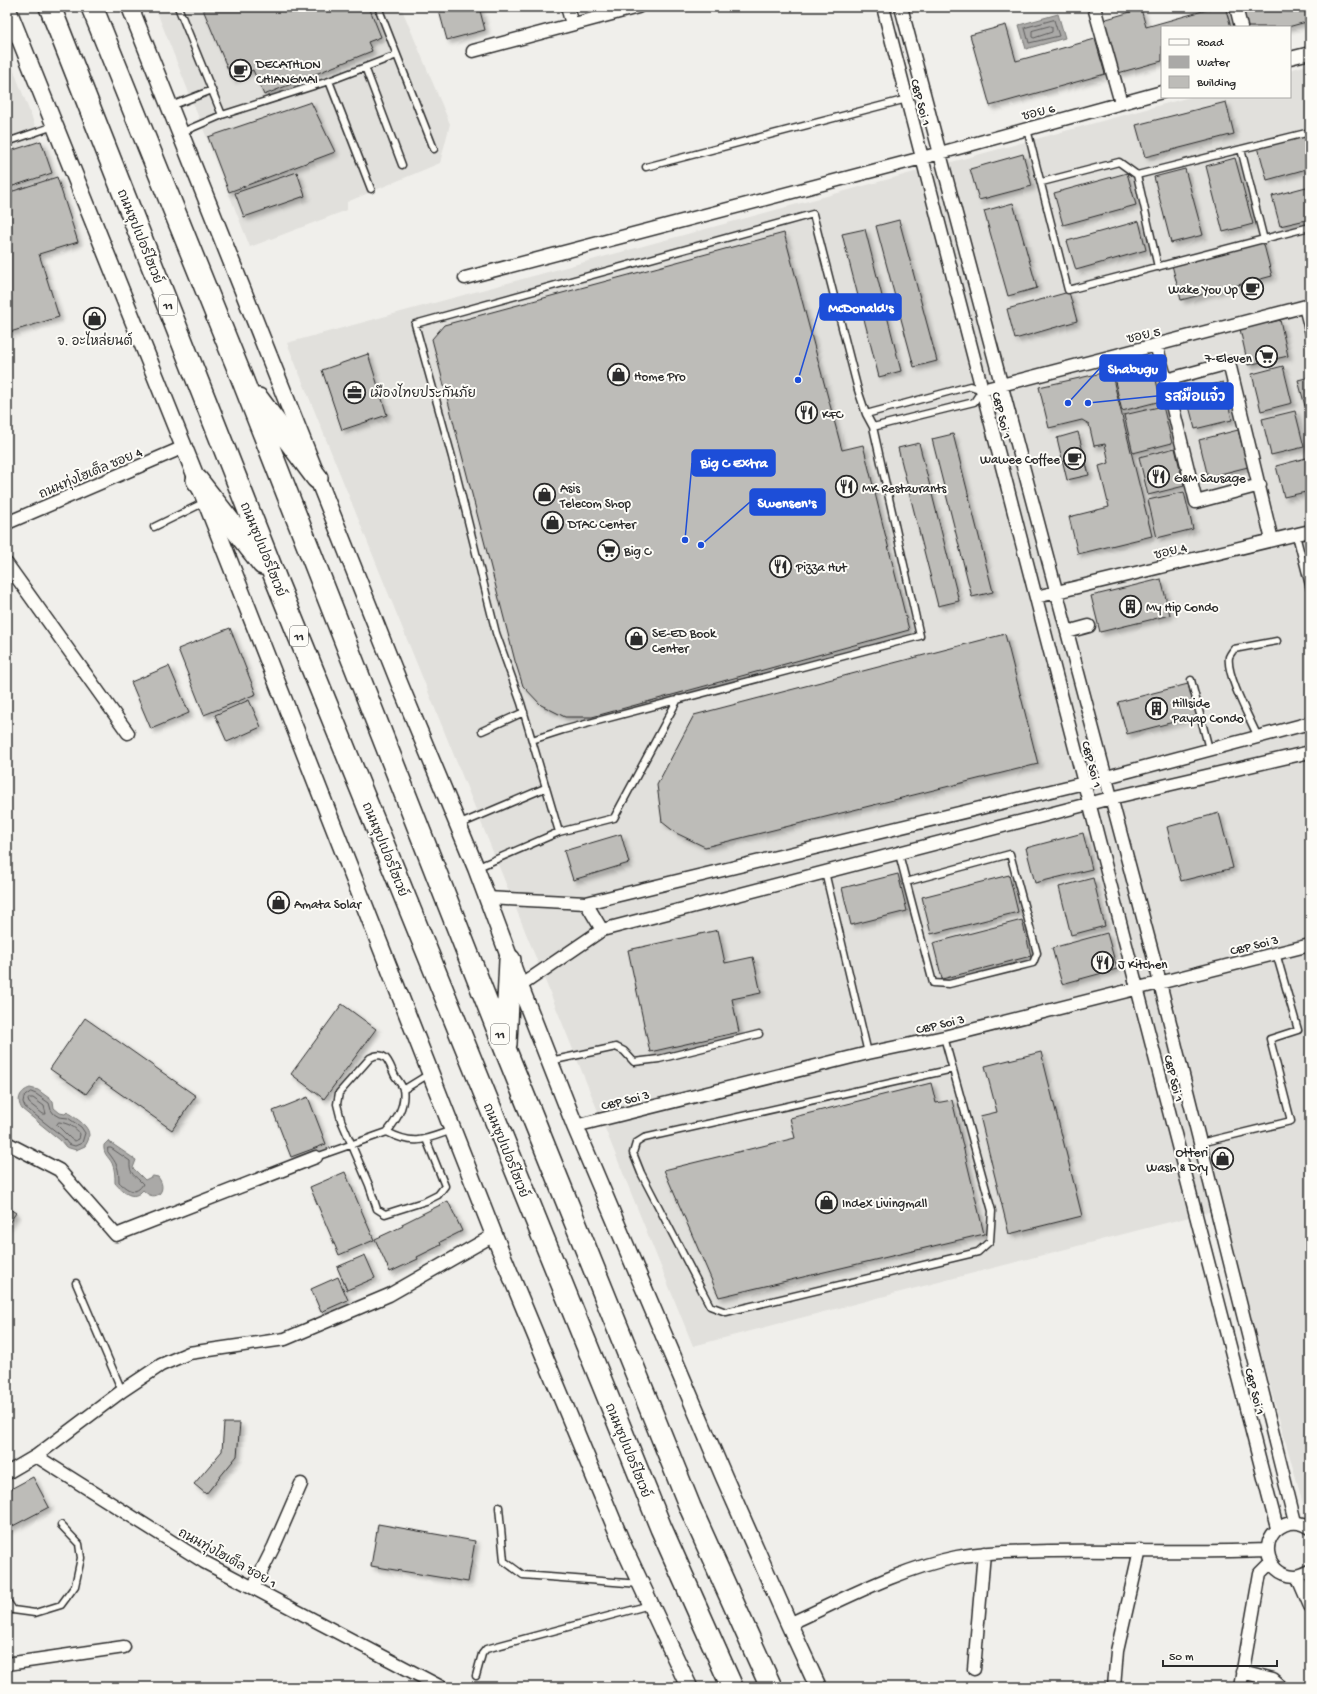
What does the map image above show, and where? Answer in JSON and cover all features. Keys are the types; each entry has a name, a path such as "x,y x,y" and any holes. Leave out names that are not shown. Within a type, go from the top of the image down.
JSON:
{"highway":[{"name":"ถนนซุปเปอร์ไฮเวย์","path":"50,7 277,582 661,1528 732,1687"},
{"name":"11","path":"92,7 241,376 506,1051 690,1507 771,1687"},
{"path":"241,376 317,478"},
{"path":"198,480 277,582"},
{"path":"506,1051 510,960"}],"main road":[{"path":"7,7 15,34 56,125 198,480 494,1235 624,1548 688,1687"},
{"path":"130,7 317,478 476,868 510,960 575,1126 724,1477 788,1624 818,1687"}],"street":[{"path":"566,7 572,24"},
{"path":"473,51 638,7"},
{"name":"CBP Soi 1","path":"883,7 1277,1528"},
{"name":"CBP Soi 1","path":"901,7 1159,981 1242,1311 1305,1524"},
{"path":"1094,7 1121,103"},
{"path":"1236,7 1241,26"},
{"path":"1291,58 1310,52"},
{"name":"ซอย 6","path":"465,278 922,158 1161,92"},
{"name":"ซอย 5","path":"982,390 1306,306"},
{"path":"1156,345 1196,502 1260,485"},
{"path":"1166,380 1229,362 1260,485 1272,540"},
{"name":"ถนนทุ่งโฮเต็ล ซอย 4","path":"7,523 184,447"},
{"name":"ซอย 4","path":"1036,598 1310,531"},
{"path":"7,564 128,733"},
{"path":"1067,632 1089,626"},
{"path":"487,898 586,903 1084,783 1310,723"},
{"path":"520,986 602,930 1111,798 1310,752"},
{"path":"586,903 602,930"},
{"name":"CBP Soi 3","path":"575,1126 868,1053 944,1037 1159,981 1310,945"},
{"path":"7,1143 58,1170 116,1235 316,1158"},
{"path":"7,1473 36,1456 122,1391 161,1365 189,1353 285,1339 389,1295 494,1235"},
{"path":"1222,1317 1242,1311"},
{"name":"ถนนทุ่งโฮเต็ล ซอย 1","path":"36,1456 204,1562 441,1687"},
{"path":"253,1588 274,1546 300,1484"},
{"path":"1240,1687 1260,1573 1269,1556 1269,1539 1277,1528 1282,1525 1305,1524"},
{"path":"788,1624 915,1569 955,1557 984,1553 1140,1550 1235,1552 1269,1556 1284,1574 1297,1576 1310,1571"},
{"path":"1114,1687 1117,1651 1140,1550"},
{"path":"974,1669 984,1553"},
{"path":"1297,1576 1310,1606"},
{"path":"7,1664 124,1647"},
{"path":"1242,1672 1273,1680 1281,1687"}],"lane":[{"path":"178,7 222,115"},
{"path":"378,7 434,149"},
{"path":"180,134 222,115 329,81 397,55"},
{"path":"365,67 402,165"},
{"path":"329,81 371,189"},
{"path":"170,107 212,90"},
{"path":"646,167 907,99"},
{"path":"7,142 56,125"},
{"path":"1027,128 1042,182 1068,290 1310,227"},
{"path":"1137,175 1310,132"},
{"path":"1241,149 1264,240"},
{"path":"1042,182 1119,162 1137,175 1158,267"},
{"path":"532,740 563,730 678,699 920,636 873,427 866,414 858,390 813,214 415,324 452,457 496,633 524,712 545,788 560,832"},
{"path":"1306,306 1310,338"},
{"path":"866,414 970,386 982,390 974,402 873,427"},
{"path":"154,527 206,502"},
{"path":"1296,535 1310,589"},
{"path":"1258,737 1236,690 1229,664 1229,656 1234,649 1277,641"},
{"path":"1191,680 1209,749"},
{"path":"476,868 560,832 614,818 678,699"},
{"path":"482,731 524,712"},
{"path":"458,825 545,788"},
{"path":"898,854 933,983 949,984 1033,963 1036,953 1010,854 906,882"},
{"path":"825,872 868,1053"},
{"path":"1200,1143 1291,1121 1270,1039 1298,1030 1276,953"},
{"path":"550,1061 616,1046 624,1051 634,1062 659,1059 759,1034"},
{"path":"944,1037 953,1069 992,1211 990,1241 978,1252 726,1312 710,1306 641,1173 633,1153 636,1143 644,1138 953,1069"},
{"path":"316,1158 351,1145 387,1132 399,1114 403,1090 388,1060 383,1056 375,1055 370,1058 339,1093 337,1104 341,1120 351,1145 369,1185 377,1209 385,1214 426,1201 438,1195 445,1186 426,1139"},
{"path":"403,1090 431,1073"},
{"path":"387,1132 401,1139 414,1141 426,1139 453,1130"},
{"path":"76,1283 122,1391"},
{"path":"499,1507 504,1561 523,1575 641,1584"},
{"path":"7,1601 13,1610 35,1612 61,1606 75,1586 81,1558 79,1544 61,1526"},
{"path":"476,1676 482,1654 486,1649 650,1604"}],"shaded area":[{"path":"155,7 401,7 450,124 440,163 347,202 347,210 250,247"},
{"path":"7,53 41,141 7,152"},
{"path":"1310,64 1310,1515 1303,1504 1220,1209 693,1346 287,343 1186,98 1291,98 1291,70"}],"water":[{"path":"1058,14 1065,38 1026,49 1019,25"},
{"path":"30,1088 38,1090 53,1101 54,1108 60,1113 65,1114 67,1112 85,1126 89,1135 85,1146 76,1150 66,1147 60,1140 22,1109 19,1102 20,1096 24,1091"},
{"path":"108,1141 136,1160 133,1168 145,1180 153,1176 158,1177 162,1186 162,1190 159,1194 155,1196 151,1195 143,1190 136,1195 128,1194 115,1183 112,1163 104,1151 104,1145"}],"building":[{"path":"202,7 369,7 381,37 368,42 372,51 264,95 253,70 232,79"},
{"path":"438,7 479,7 485,30 447,40"},
{"path":"1217,7 1225,7 1231,26 1161,26 1161,61 1118,73 1103,20 1141,9 1146,27"},
{"path":"1239,7 1310,7 1310,21 1291,26 1245,26"},
{"path":"1006,25 1016,61 1095,39 1105,74 990,106 970,35"},
{"path":"311,102 335,152 229,192 208,137"},
{"path":"1226,102 1234,134 1145,157 1136,125"},
{"path":"1310,133 1310,168 1267,180 1258,147"},
{"path":"41,141 52,173 7,188 7,152"},
{"path":"1023,154 1032,186 979,200 970,169"},
{"path":"1235,158 1253,224 1223,232 1206,166"},
{"path":"1185,169 1203,235 1171,243 1154,177"},
{"path":"297,172 305,196 244,217 235,193"},
{"path":"1127,173 1136,205 1063,225 1054,193"},
{"path":"57,177 78,242 39,254 59,317 7,333 7,193"},
{"path":"1310,186 1310,219 1280,226 1272,196"},
{"path":"1013,203 1037,288 1008,296 984,211"},
{"path":"899,220 937,361 914,367 876,226"},
{"path":"1139,221 1146,250 1076,270 1067,241"},
{"path":"865,229 901,371 879,377 842,234"},
{"path":"784,233 842,450 863,445 909,630 592,717 565,717 541,705 523,686 515,661 432,339 444,325"},
{"path":"1263,241 1272,276 1181,300 1172,265"},
{"path":"1069,292 1077,321 1015,339 1007,309"},
{"path":"1280,320 1288,356 1248,365 1240,329"},
{"name":"เมืองไทยประกันภัย","path":"368,354 387,415 342,430 322,370"},
{"path":"1152,364 1161,401 1122,411 1113,373"},
{"path":"1283,366 1292,403 1261,411 1252,374"},
{"path":"1111,371 1152,536 1078,554 1069,517 1109,507 1099,466 1109,463 1105,444 1094,446 1089,424 1082,420 1049,428 1039,387"},
{"path":"1310,377 1310,405 1305,406 1298,380"},
{"path":"1223,382 1232,420 1195,429 1185,391"},
{"path":"1163,406 1172,443 1133,453 1124,415"},
{"path":"1295,411 1304,447 1271,455 1262,419"},
{"path":"1238,430 1248,467 1208,477 1199,440"},
{"path":"1078,432 1089,475 1067,480 1057,438"},
{"path":"953,434 993,592 972,597 932,439"},
{"path":"919,443 959,601 938,606 898,448"},
{"path":"1175,448 1184,486 1148,495 1139,457"},
{"path":"1310,457 1310,491 1284,497 1276,466"},
{"path":"1184,492 1193,529 1157,538 1148,500"},
{"name":"My Hip Condo","path":"1161,579 1170,615 1100,632 1091,596"},
{"path":"230,628 256,694 204,715 178,649"},
{"path":"1005,634 1038,764 705,847 676,833 662,822 657,785 694,715"},
{"path":"169,666 189,713 151,729 131,682"},
{"name":"Hillside Payap Condo","path":"1188,684 1197,716 1127,734 1118,702"},
{"path":"249,700 261,727 227,742 215,715"},
{"path":"1219,813 1233,868 1181,881 1167,827"},
{"path":"1083,833 1092,869 1035,883 1026,848"},
{"path":"621,834 629,863 573,880 564,851"},
{"path":"898,874 907,911 851,925 842,888"},
{"path":"1009,875 1018,912 931,934 922,897"},
{"path":"1093,878 1105,926 1071,935 1059,887"},
{"path":"1022,920 1031,956 942,979 933,943"},
{"path":"718,930 725,963 753,957 761,993 732,999 739,1032 650,1052 628,950"},
{"path":"1107,933 1117,969 1062,984 1052,948"},
{"path":"342,1004 376,1029 324,1099 291,1074"},
{"path":"85,1018 196,1096 172,1130 98,1078 86,1094 50,1069"},
{"path":"1041,1052 1082,1216 1009,1234 980,1116 997,1112 985,1066"},
{"name":"Index Livingmall","path":"931,1083 936,1103 952,1100 984,1234 719,1297 664,1170 795,1138 790,1118"},
{"path":"308,1097 326,1144 291,1157 273,1111"},
{"path":"345,1172 374,1240 339,1255 310,1187"},
{"path":"448,1201 462,1231 440,1242 441,1245 417,1257 418,1259 390,1272 375,1239 403,1226 402,1224"},
{"path":"7,1207 16,1213 7,1226"},
{"path":"365,1255 375,1278 347,1290 337,1267"},
{"path":"338,1277 348,1300 321,1312 311,1289"},
{"path":"224,1423 240,1423 237,1456 206,1494 194,1484 222,1451"},
{"path":"33,1477 49,1507 7,1529 7,1491"},
{"path":"378,1524 475,1541 468,1582 371,1566"}],"place":[{"name":"DECATHLON CHIANGMAI","path":"240,70"},
{"name":"Wake You Up","path":"1253,288"},
{"name":"จ. อะไหล่ยนต์","path":"95,318"},
{"name":"7-Eleven","path":"1267,357"},
{"name":"Home Pro","path":"618,375"},
{"name":"McDonald's","path":"798,380"},
{"name":"เมืองไทยประกันภัย","path":"355,392"},
{"name":"Shabugu","path":"1068,403"},
{"name":"รสมือแจ๋ว","path":"1088,403"},
{"name":"KFC","path":"806,413"},
{"name":"Wawee Coffee","path":"1075,458"},
{"name":"G&M Sausage","path":"1158,477"},
{"name":"MK Restaurants","path":"847,487"},
{"name":"Asis Telecom Shop","path":"544,494"},
{"name":"DTAC Center","path":"553,523"},
{"name":"Big C Extra","path":"685,540"},
{"name":"Swensen's","path":"701,545"},
{"name":"Big C","path":"608,550"},
{"name":"Pizza Hut","path":"781,566"},
{"name":"My Hip Condo","path":"1131,606"},
{"name":"SE-ED Book Center","path":"636,639"},
{"name":"Hillside Payap Condo","path":"1157,709"},
{"name":"Amata Solar","path":"278,903"},
{"name":"J Kitchen","path":"1102,963"},
{"name":"Otteri Wash & Dry","path":"1223,1158"},
{"name":"Index Livingmall","path":"827,1202"}]}
